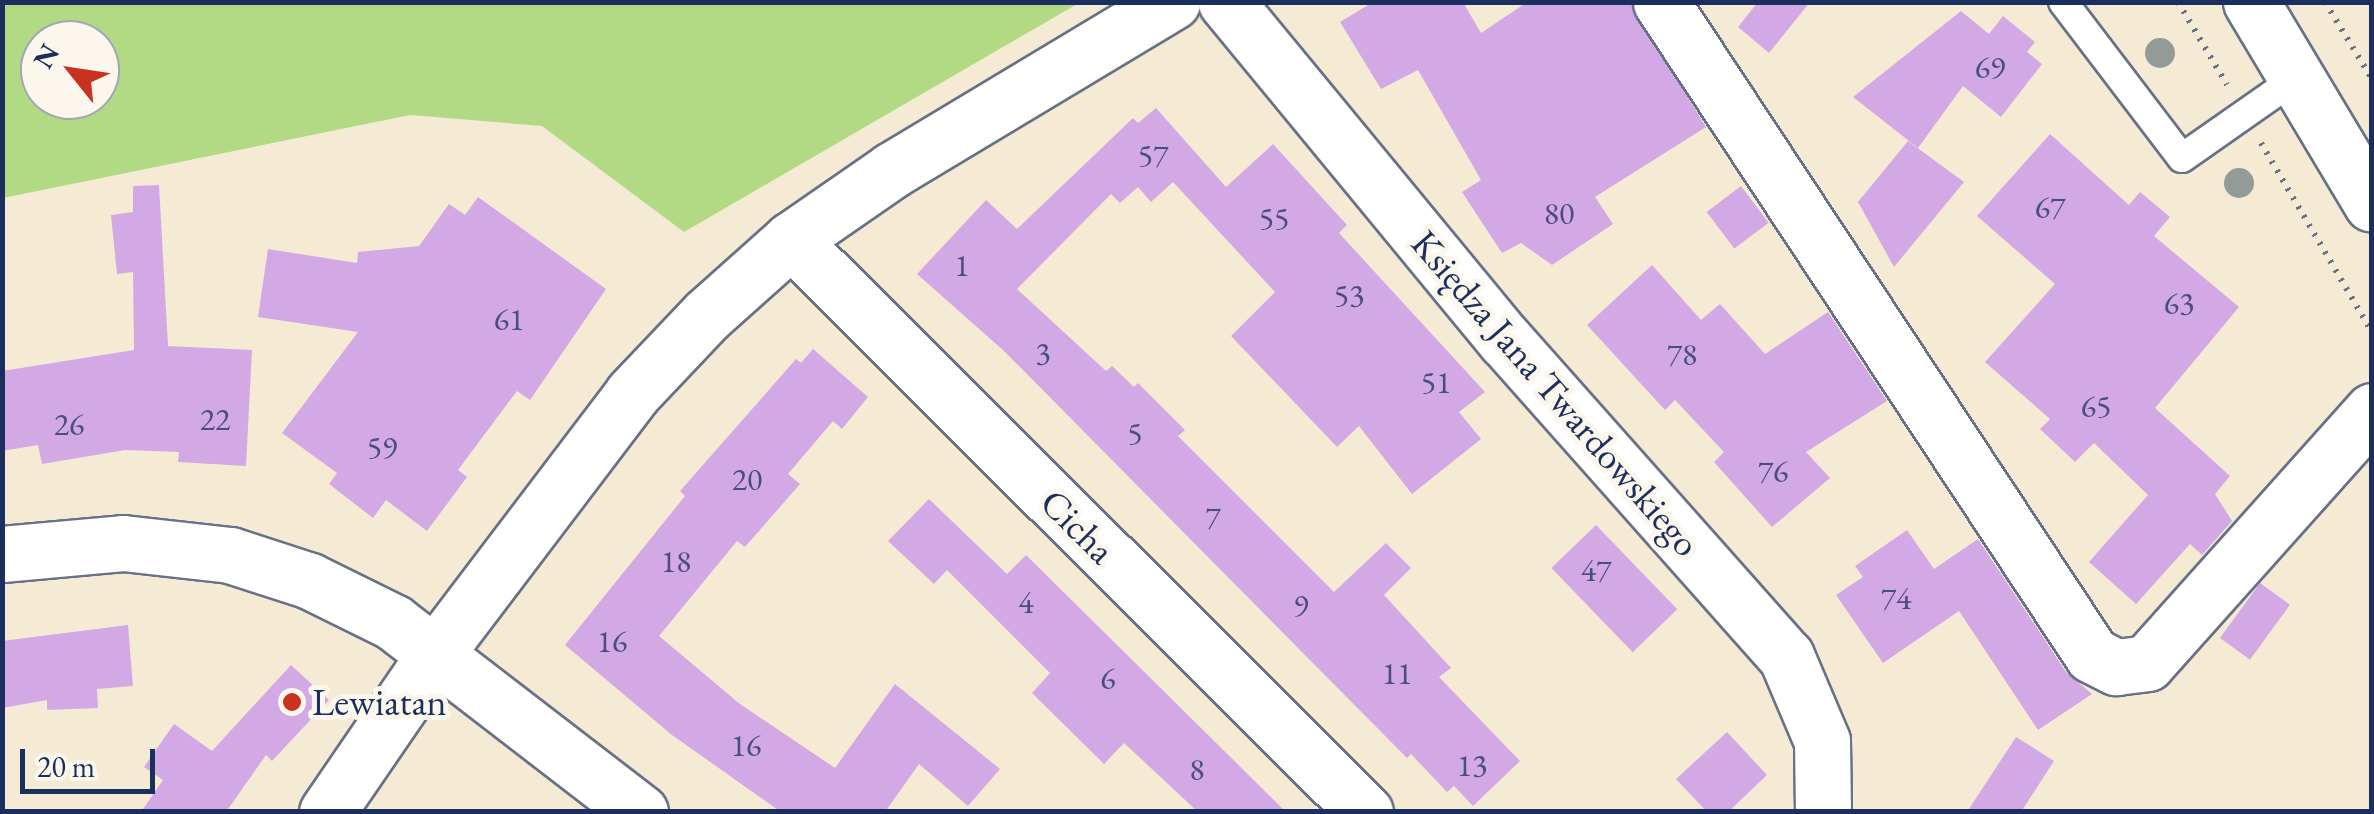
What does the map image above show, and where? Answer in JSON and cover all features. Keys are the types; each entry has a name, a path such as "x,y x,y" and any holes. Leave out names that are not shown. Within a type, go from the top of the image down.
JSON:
{"street":[{"path":"327,812 435,654 632,394 706,315 792,240 892,170 1172,2"},
{"name":"Księdza Jana Twardowskiego","path":"1226,2 1505,340 1786,656 1822,742 1823,812"},
{"path":"1661,2 2092,655 2116,667 2147,663 2372,411"},
{"path":"2251,2 2372,204"},
{"name":"Cicha","path":"792,240 1365,812"},
{"path":"2,554 124,543 230,555 310,581 393,622 640,812"}],"lane":[{"path":"2063,2 2182,158 2295,78"}],"path":[{"path":"2178,2 2372,332"},
{"path":"2325,2 2372,80"}],"green space":[{"path":"3,2 1079,2 684,232 542,126 410,115 3,198"}],"building":[{"path":"1373,2 1463,2 1481,33 1527,2 1630,2 1706,127 1595,197 1613,224 1552,265 1521,243 1502,253 1462,192 1481,180 1418,70 1381,89 1340,22"},
{"path":"1758,2 1810,2 1769,53 1738,27"},
{"path":"1961,11 1989,34 2003,16 2035,42 2027,52 2042,64 2001,117 1963,86 1918,148 1853,97"},
{"path":"1156,108 1226,187 1273,144 1347,225 1339,233 1485,392 1459,412 1481,439 1412,494 1359,426 1337,447 1231,336 1275,292 1173,182 1151,202 1138,187 1120,203 1111,194 1017,289 1106,371 1112,366 1134,387 1138,383 1185,430 1178,436 1334,592 1386,543 1411,568 1384,595 1451,668 1439,677 1520,761 1473,806 1454,786 1447,792 1411,754 1407,758 1004,351 917,274 986,200 1017,229 1133,118 1138,123"},
{"path":"2050,134 2129,205 2140,192 2170,217 2154,236 2239,307 2155,408 2230,476 2215,494 2232,521 2202,555 2190,544 2136,604 2089,562 2148,495 2094,443 2075,462 2040,429 2050,419 1985,362 2055,284 1977,216"},
{"path":"1908,141 1964,182 1894,267 1858,202"},
{"path":"159,185 168,346 252,350 246,466 178,462 179,452 125,450 42,464 38,445 2,451 2,371 134,350 133,272 117,274 111,215 133,212 133,186"},
{"path":"1741,186 1769,223 1734,249 1707,212"},
{"path":"478,197 606,289 530,400 517,391 458,470 467,477 427,531 386,500 373,518 329,484 337,473 282,433 358,332 258,317 268,249 357,263 358,252 419,246 449,204 465,215"},
{"path":"1652,265 1701,320 1720,304 1765,354 1828,312 1887,401 1806,452 1830,478 1772,527 1714,462 1724,452 1675,400 1665,410 1587,325"},
{"path":"813,349 868,397 842,429 833,421 788,474 800,484 745,547 737,541 659,636 740,704 835,768 895,684 1000,769 968,806 919,764 885,812 781,812 672,735 565,645 685,496 680,491 796,359 801,363"},
{"path":"929,499 1007,574 1026,555 1286,812 1198,812 1124,743 1104,764 1032,693 1050,673 947,570 934,584 888,541"},
{"path":"1596,525 1677,609 1633,652 1551,568"},
{"path":"1907,530 1934,569 1978,539 2066,672 2092,694 2038,730 1959,611 1883,663 1836,595 1863,577 1855,566"},
{"path":"2260,583 2290,605 2250,660 2220,638"},
{"path":"128,625 133,686 97,689 98,708 47,710 47,700 2,708 2,641"},
{"path":"291,665 329,700 272,761 266,755 226,812 141,812 163,780 144,767 174,724 212,751"},
{"path":"1727,732 1767,775 1728,812 1707,812 1676,779"},
{"path":"2016,737 2054,761 2021,812 1967,812"}],"place":[{"name":"Lewiatan","path":"292,702"}]}
